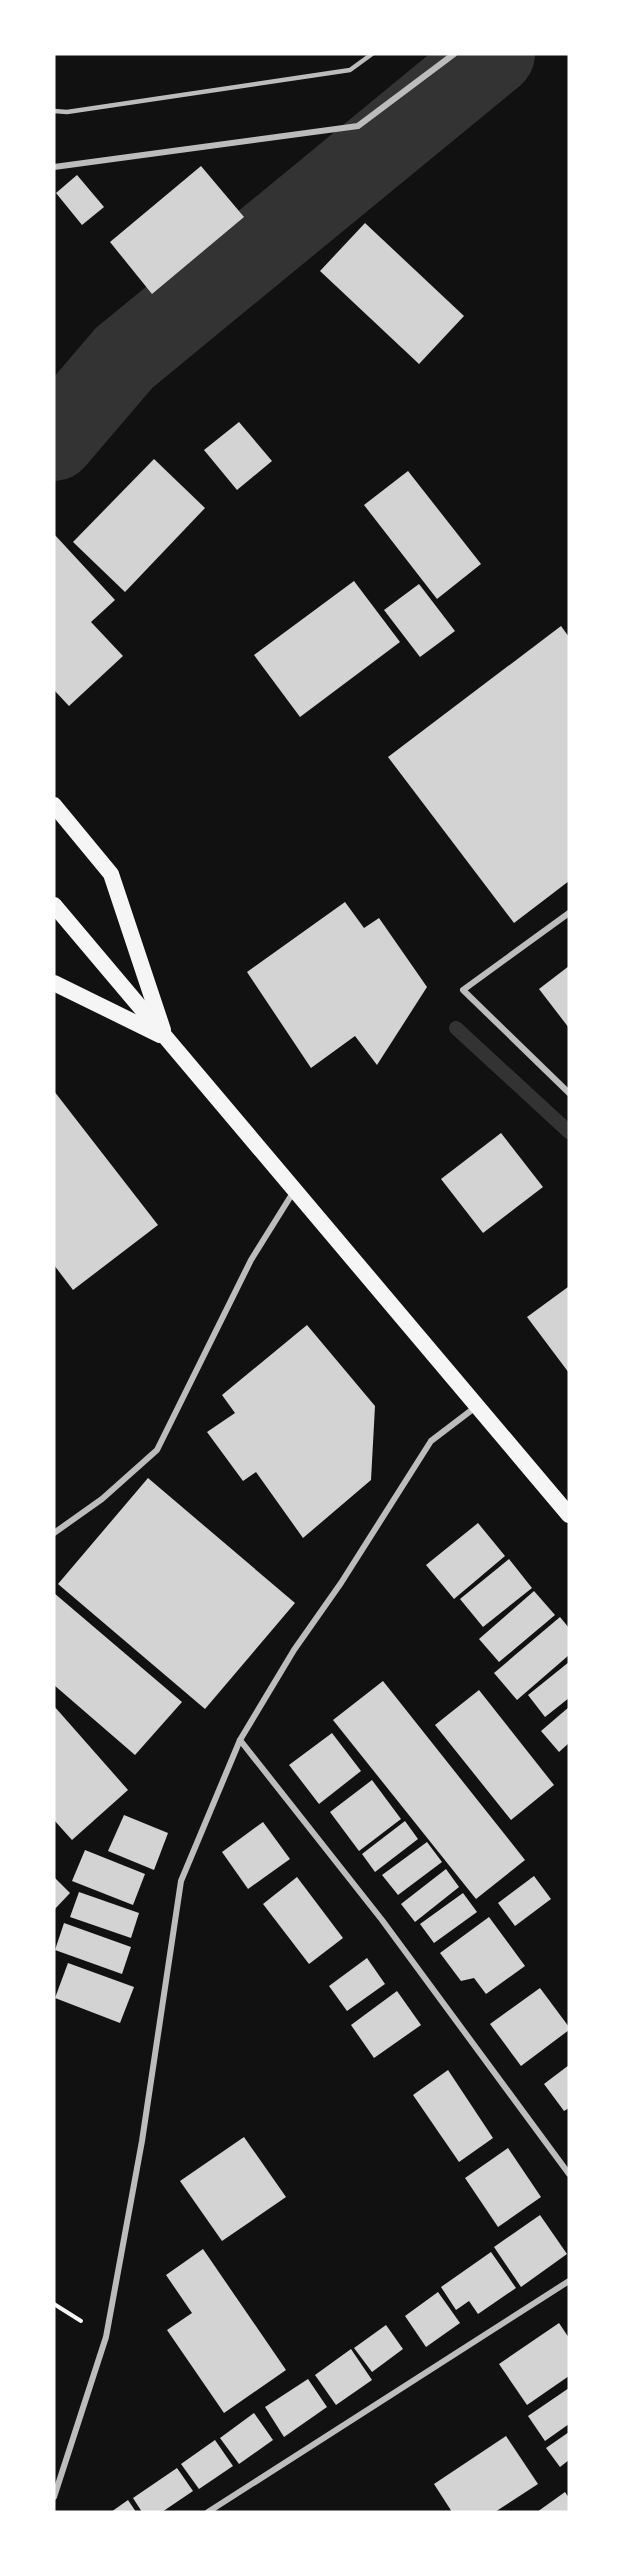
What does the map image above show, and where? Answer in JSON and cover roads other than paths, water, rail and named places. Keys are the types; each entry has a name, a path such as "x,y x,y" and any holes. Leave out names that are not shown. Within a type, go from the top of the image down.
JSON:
{"highway":[{"path":"54,805 111,874 166,1038"},
{"path":"54,905 569,1515"},
{"path":"54,983 166,1038"}],"street":[{"path":"54,167 358,126 454,54"},
{"path":"569,913 463,990 569,1093"},
{"path":"54,1533 102,1499 157,1450 251,1260 294,1191"},
{"path":"54,2498 106,2337 142,2141 181,1881 240,1740 294,1650 342,1583 431,1441 477,1405"},
{"path":"240,1740 382,1920 569,2174"},
{"path":"208,2512 569,2282"}],"lane":[{"path":"54,111 67,112 350,70 372,54"}],"waterway":[{"path":"54,440 124,358 494,54"},
{"path":"456,1028 569,1132"}]}
